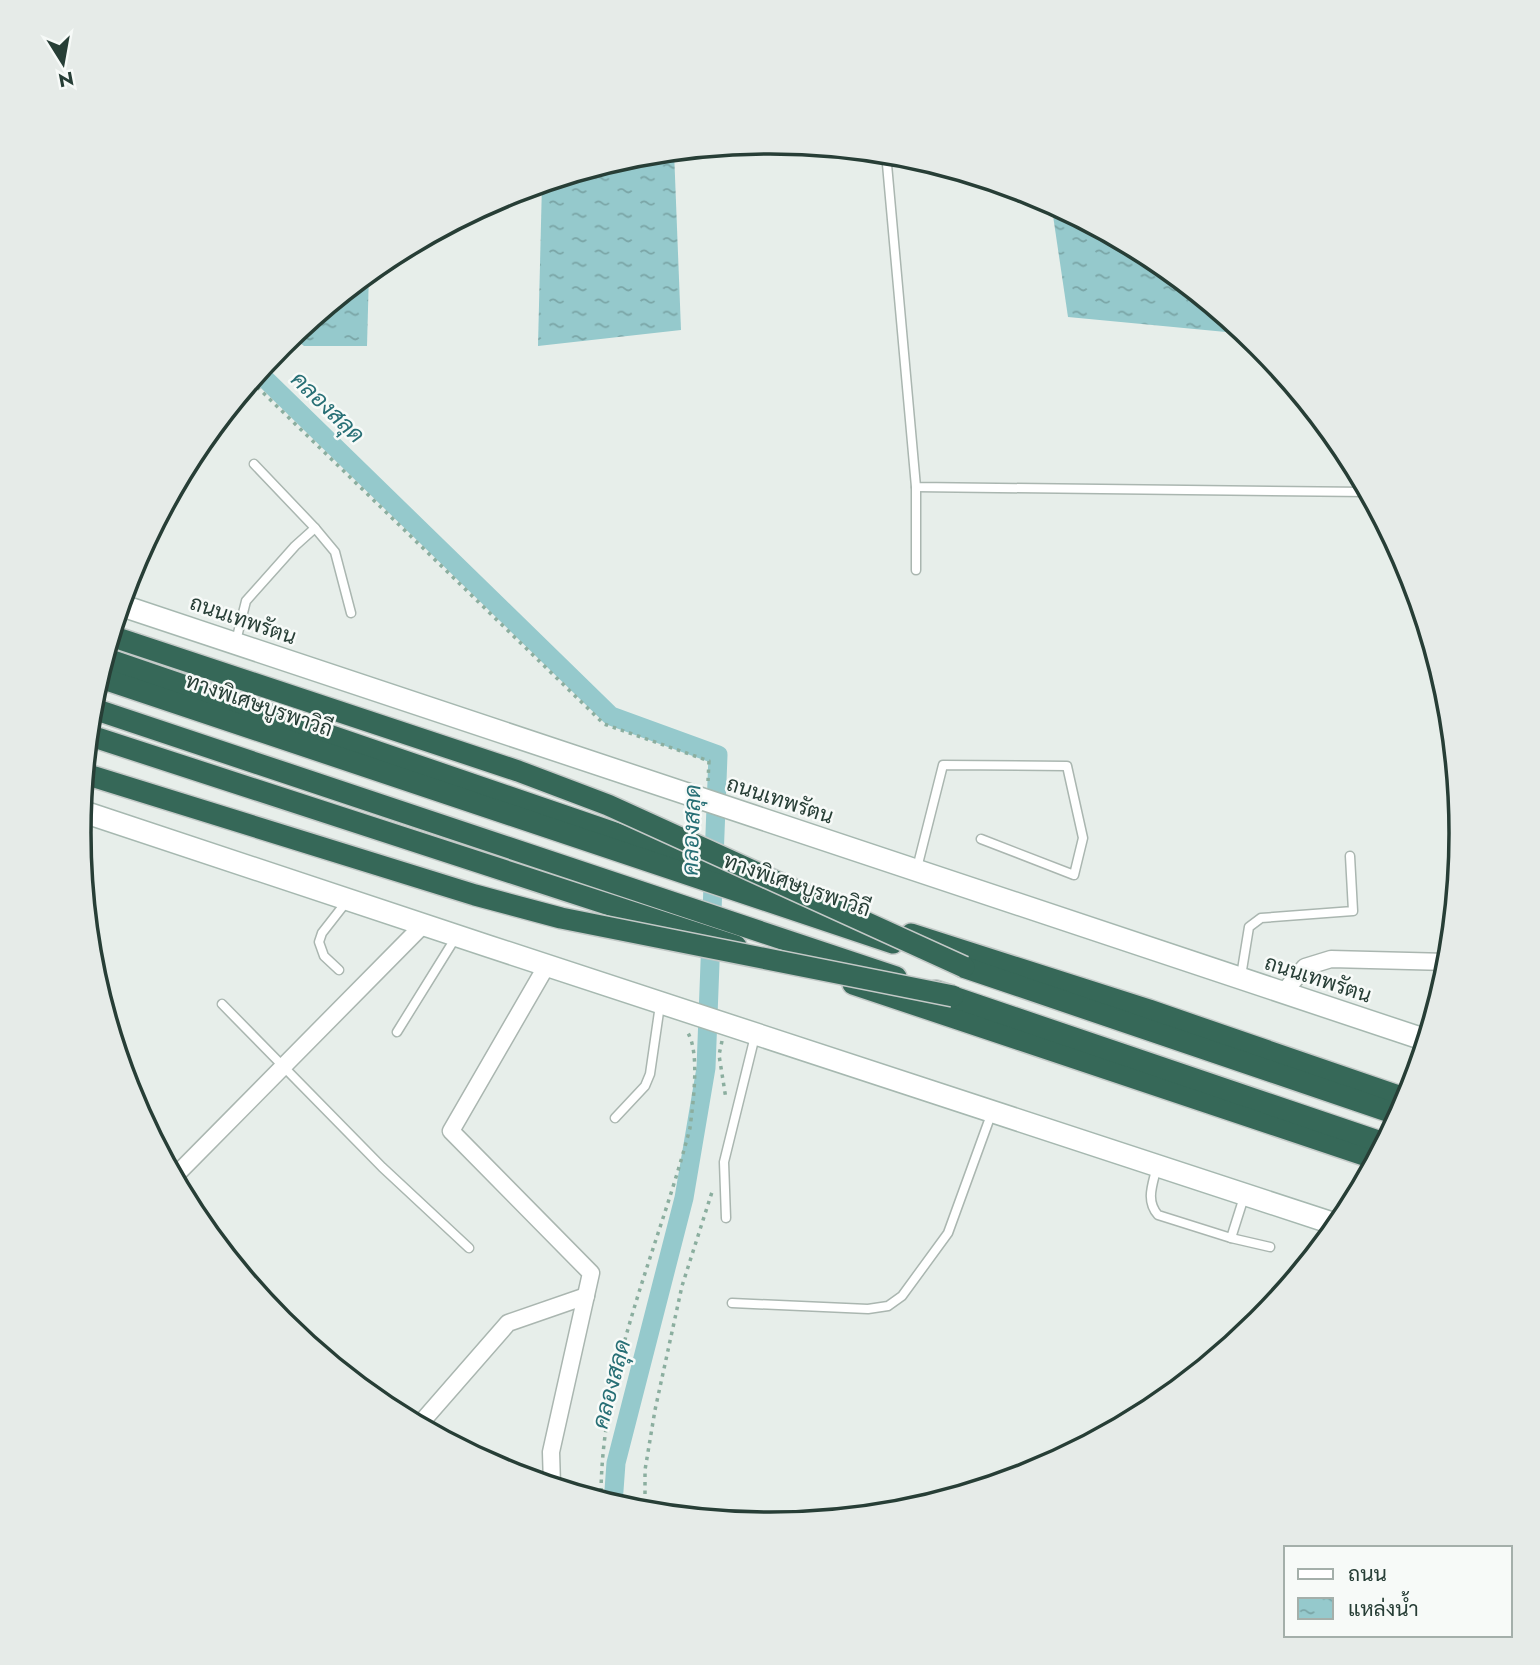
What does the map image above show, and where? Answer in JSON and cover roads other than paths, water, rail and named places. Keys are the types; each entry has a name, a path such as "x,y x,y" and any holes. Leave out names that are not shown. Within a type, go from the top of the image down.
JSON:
{"highway":[{"path":"119,639 518,771 608,805 964,967"},
{"path":"113,661 957,950 1149,1010 1396,1095"},
{"name":"ทางพิเศษบูรพาวิถี","path":"109,681 1388,1111"},
{"path":"102,712 1375,1140"},
{"path":"98,738 934,1010 1367,1156"},
{"path":"93,777 475,895 561,918 953,996"}],"main road":[{"name":"ถนนเทพรัตน","path":"129,608 1417,1037"},
{"path":"91,815 547,965 659,1012 686,1010 1327,1221"}],"street":[{"path":"181,1170 423,925"},
{"path":"1283,993 1305,967 1331,959 1437,962"},
{"path":"547,965 451,1131 591,1273 551,1452 552,1475"},
{"path":"425,1418 508,1323 586,1296"}],"lane":[{"path":"887,164 916,487 916,570"},
{"path":"254,464 335,552 351,613"},
{"path":"916,487 1357,492"},
{"path":"236,644 246,601 295,546 315,528"},
{"path":"916,871 943,765 1068,766 1083,838 1074,875 981,839"},
{"path":"1241,979 1250,927 1261,918 1353,911 1350,856"},
{"path":"340,970 324,956 319,942 322,933 347,901"},
{"path":"397,1032 457,935"},
{"path":"222,1004 382,1167 469,1248"},
{"path":"615,1118 645,1086 650,1074 659,1012"},
{"path":"726,1218 724,1162 756,1033"},
{"path":"732,1303 868,1309 888,1306 902,1296 948,1233 993,1110"},
{"path":"1158,1165 1150,1196 1151,1206 1158,1214 1231,1238 1270,1247"},
{"path":"1231,1238 1245,1194"}],"water":[{"path":"674,160 681,330 538,346 542,194 594,177"},
{"path":"1053,216 1110,244 1147,268 1229,332 1068,317"},
{"path":"369,286 367,346 304,346 300,343"}],"waterway":[{"name":"คลองสลุด","path":"265,379 611,716 718,755 706,1068 684,1198 616,1463 614,1493"}]}
